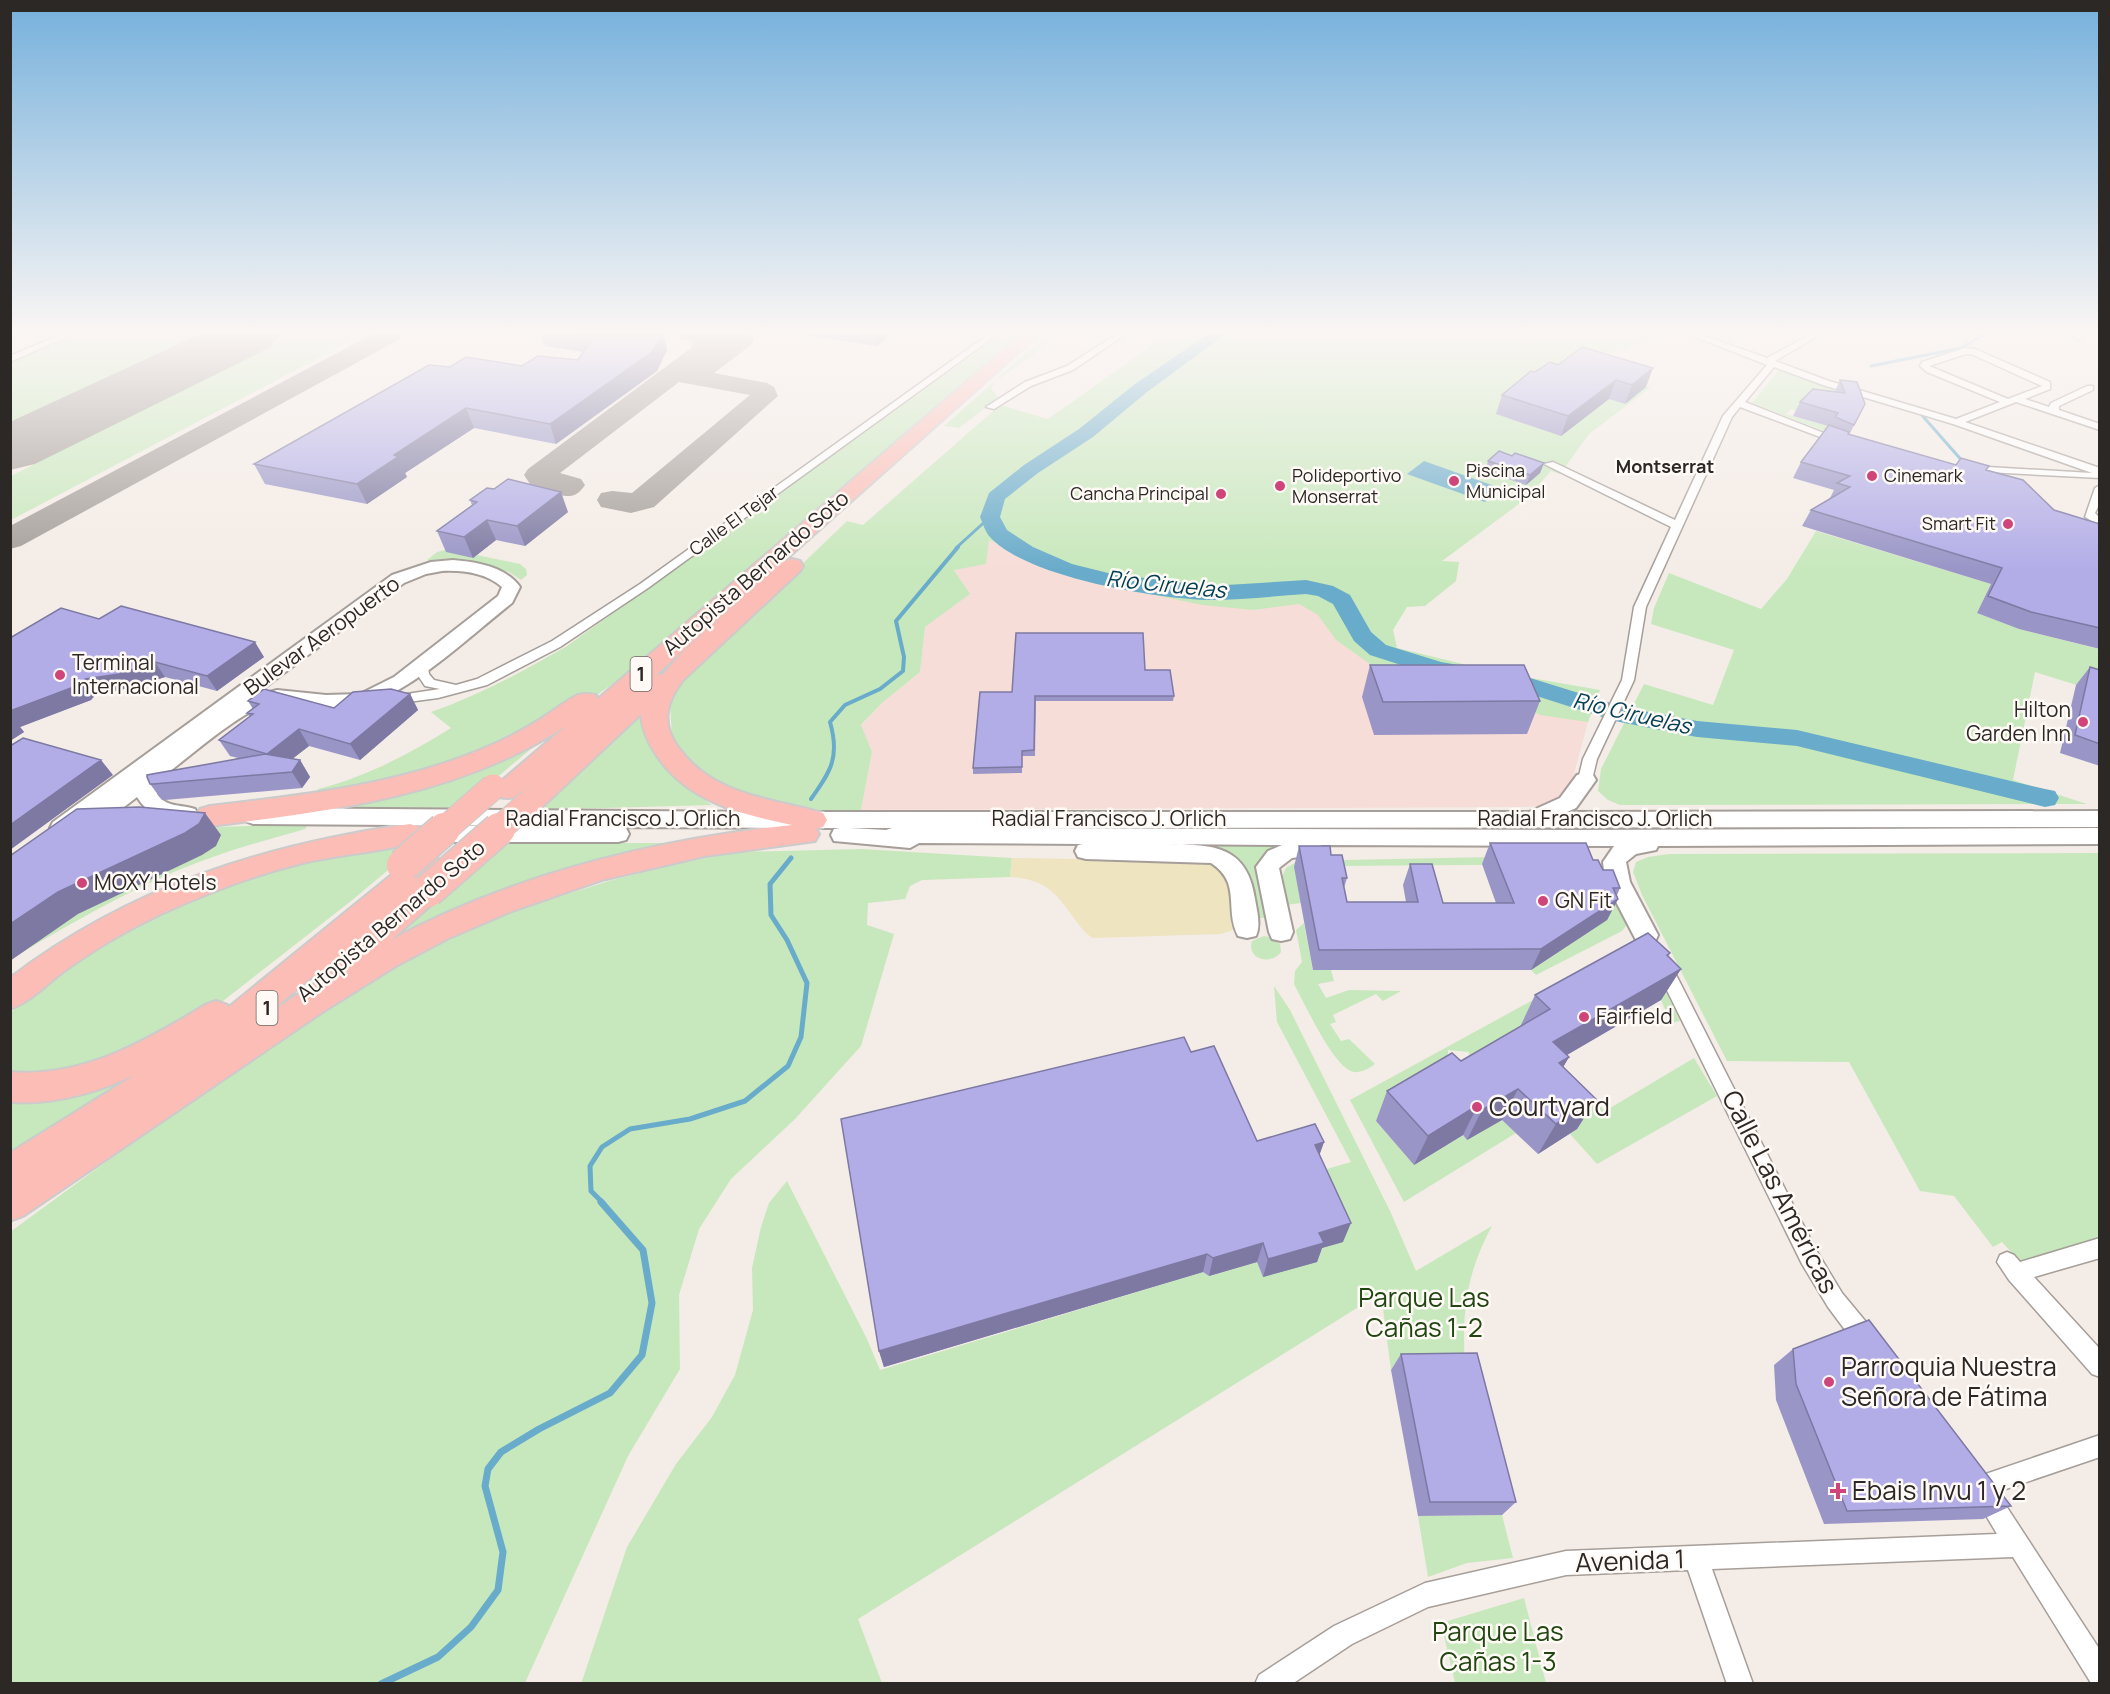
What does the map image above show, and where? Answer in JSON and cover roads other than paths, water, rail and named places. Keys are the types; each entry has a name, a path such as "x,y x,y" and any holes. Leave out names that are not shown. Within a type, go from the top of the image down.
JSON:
{"highway":[{"name":"Autopista Bernardo Soto","path":"81,1143 319,966 514,792 604,736 780,559 943,413"},
{"name":"Autopista Bernardo Soto","path":"780,559 951,413"},
{"path":"809,827 745,805 707,789 690,778 676,766 661,741 656,728 654,708 670,681 690,660 909,459 942,421"},
{"name":"1","path":"645,659 780,559"},
{"name":"Autopista Bernardo Soto","path":"81,1143 241,1048 425,870 514,792 645,659"},
{"path":"210,816 362,796 470,765 527,739 556,722 645,659"},
{"path":"10,973 83,929 178,883 297,842 409,825"},
{"path":"10,996 39,972 85,942 201,885 298,853 409,825"},
{"path":"241,1048 357,974 400,950 436,931 546,887 623,864 688,849 809,827"},
{"name":"Autopista Bernardo Soto","path":"81,1143 158,1068 248,993 425,870"},
{"name":"Autopista Bernardo Soto","path":"81,1143 127,1100 206,1043 425,870"},
{"path":"10,1087 30,1091 46,1090 106,1071 175,1040 248,993"},
{"name":"1","path":"10,1173 81,1143"},
{"name":"1","path":"10,1204 81,1143"}],"main road":[{"name":"Bulevar Aeropuerto","path":"451,564 485,571 507,581 511,587 506,599 423,664 390,688 363,700 268,697 238,710 91,821 52,842 398,579 419,570 451,564"},
{"path":"297,698 288,689 285,678 289,666 298,653"},
{"name":"Radial Francisco J. Orlich","path":"149,777 146,794 153,807 163,811 210,816 409,825 809,827 1524,819 2020,827 2100,836"},
{"path":"1524,819 1550,812 1568,803 1585,780"},
{"path":"1585,780 1590,800 1624,820"},
{"path":"2020,827 2100,812"},
{"path":"91,821 210,816"},
{"name":"Radial Francisco J. Orlich","path":"809,827 842,835 1707,838 2020,827 2100,819"},
{"path":"2020,827 2100,844"},
{"path":"842,835 1058,851 1213,854 1228,861 1236,868 1240,876 1247,929"},
{"path":"1281,932 1267,867 1271,860 1281,854 1297,849 1321,848 1447,849 1570,838"},
{"path":"1646,934 1616,878 1613,867 1615,859 1620,852 1634,847 1707,838"}],"street":[{"name":"Calle El Tejar","path":"363,700 412,698 462,688 512,668 556,644 605,612 883,413"},
{"path":"1585,780 1590,759 1629,674 1640,607 1723,425 1731,413"},
{"path":"1764,413 1845,444"},
{"path":"1926,413 2100,474"},
{"path":"1956,422 1978,413"},
{"path":"2066,413 2100,427"},
{"path":"1549,464 1678,526"},
{"path":"1965,469 2086,477 2100,474"},
{"path":"2100,488 2090,513 2090,517 2100,523"},
{"path":"423,664 423,674 430,683 462,688"},
{"name":"Calle Las Américas","path":"1646,934 1694,1024 1809,1257 1835,1300 1878,1356"},
{"path":"2100,1248 2011,1267 2100,1365"},
{"path":"1979,1487 2100,1446"},
{"path":"1965,1468 2019,1545 2100,1674"},
{"name":"Avenida 1","path":"1268,1683 1342,1635 1425,1595 1566,1563 2019,1545"},
{"path":"1696,1558 1740,1683"}],"water":[{"name":"Piscina Municipal","path":"1424,461 1500,488 1485,502 1407,474"}],"waterway":[{"name":"Río Ciruelas","path":"1110,413 1086,433 1031,469 996,497 990,517 998,534 1025,552 1064,569 1112,581 1210,593 1306,587 1325,591 1342,600 1362,636 1378,650 1438,669 1527,685 1624,715 1660,722 1697,729 1797,738 2045,798"},
{"path":"1920,413 1964,463"},
{"path":"956,548 990,517"},
{"path":"811,799 832,763 834,745 830,722 845,705 880,689 903,671 904,657 896,621 958,547"},
{"path":"603,1203 591,1191 590,1166 602,1147 630,1129 690,1119 745,1101 788,1066 801,1037 807,983 787,940 771,915 770,884 791,858"},
{"path":"381,1684 438,1657 471,1627 498,1590 503,1552 485,1486 488,1469 501,1452 539,1429 610,1393 642,1355 652,1303 643,1250 601,1202"}],"place":[{"name":"Cinemark","path":"1872,476"},
{"name":"Piscina Municipal","path":"1454,481"},
{"name":"Polideportivo Monserrat","path":"1280,486"},
{"name":"Cancha Principal","path":"1221,494"},
{"name":"Smart Fit","path":"2008,524"},
{"name":"Terminal Internacional","path":"60,675"},
{"name":"Hilton Garden Inn","path":"2083,722"},
{"name":"MOXY Hotels","path":"82,883"},
{"name":"GN Fit","path":"1543,901"},
{"name":"Fairfield","path":"1584,1017"},
{"name":"Courtyard","path":"1477,1107"},
{"name":"Parroquia Nuestra Señora de Fátima","path":"1829,1382"},
{"name":"Ebais Invu 1 y 2","path":"1838,1491"}],"district":[{"name":"Montserrat","path":"1665,467"}],"park label":[{"name":"Parque Las Cañas 1-2","path":"1424,1313"},
{"name":"Parque Las Cañas 1-3","path":"1498,1647"}]}
